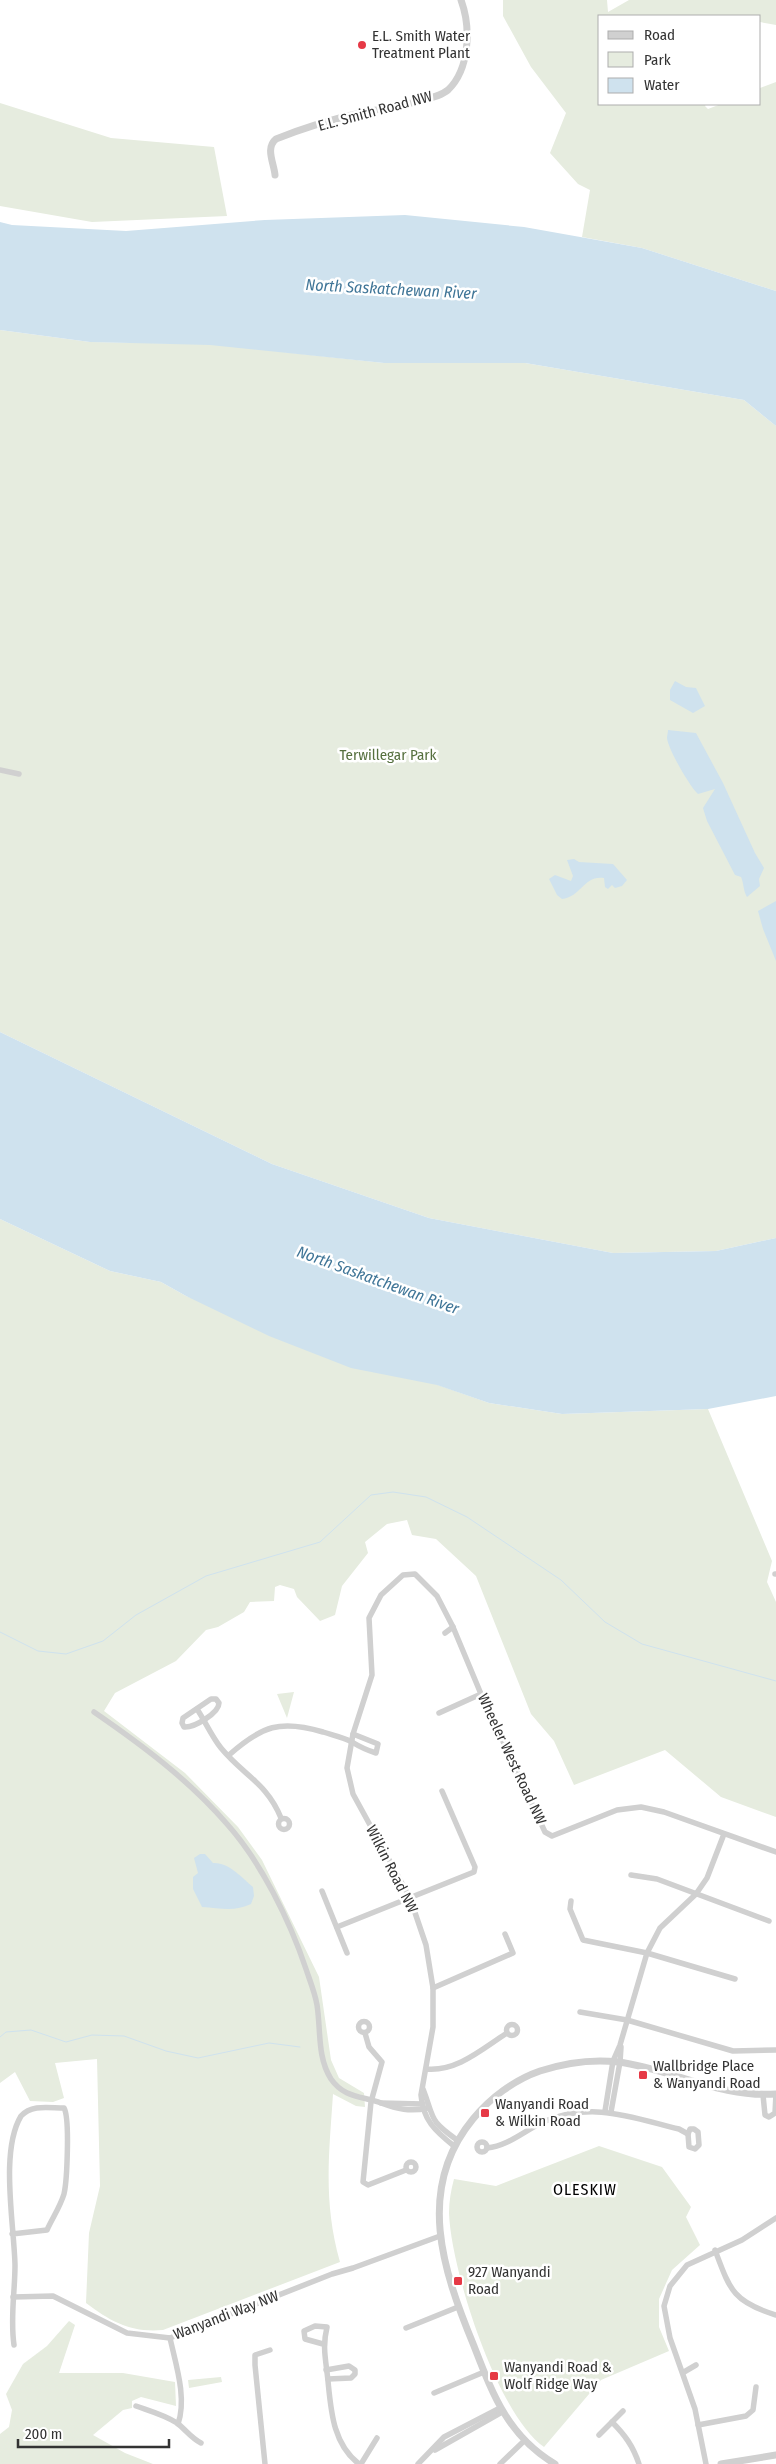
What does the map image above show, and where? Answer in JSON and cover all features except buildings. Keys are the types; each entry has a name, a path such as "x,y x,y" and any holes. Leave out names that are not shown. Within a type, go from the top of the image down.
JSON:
{"street":[{"name":"E.L. Smith Road NW","path":"275,176 269,149 276,139 354,114 436,96 446,91 457,79 468,39 466,12 461,0"},
{"path":"0,770 18,774"},
{"name":"Wheeler West Road NW","path":"415,1574 437,1596 453,1627 481,1694 545,1832 552,1836 617,1810 641,1807 664,1812 776,1852"},
{"name":"Wilkin Road NW","path":"415,1574 403,1575 381,1595 369,1618 372,1675 353,1734 347,1768 353,1794 410,1898 426,1945 433,1988 433,2027 422,2088 425,2106"},
{"path":"445,1633 453,1627"},
{"path":"439,1713 481,1694"},
{"path":"211,1699 216,1699 219,1703 216,1710 189,1727 182,1723 183,1718 197,1709 211,1699"},
{"path":"197,1709 222,1749 266,1791 281,1818"},
{"path":"94,1712 142,1746 184,1780 228,1824 264,1877 283,1911 300,1953 317,2003 321,2050 332,2079 342,2091 371,2102 425,2106 435,2123 456,2143"},
{"path":"229,1755 250,1737 266,1728 284,1725 299,1725 352,1742 360,1748 376,1753 378,1744 375,1741 353,1734"},
{"path":"338,1927 474,1872 475,1867 442,1791"},
{"path":"608,2112 620,2045 647,1953 660,1928 696,1894 707,1878 724,1834"},
{"path":"631,1875 657,1879 769,1920"},
{"path":"322,1891 347,1952"},
{"path":"571,1901 570,1909 583,1940 647,1953 735,1979"},
{"path":"433,1988 513,1953 505,1934"},
{"path":"580,2012 627,2020 734,2051 776,2050"},
{"path":"365,2033 369,2048 382,2062 371,2102 363,2182 368,2185 406,2170"},
{"path":"426,2069 438,2070 462,2063 507,2033"},
{"path":"555,2464 524,2441 501,2410 458,2307 440,2236 441,2187 456,2143 474,2118 492,2099 522,2079 537,2072 572,2063 617,2062 736,2093 776,2094 775,2112 769,2117 765,2115 763,2095"},
{"path":"12,2234 47,2230 59,2208 65,2192 67,2170 67,2116 64,2108 32,2108 22,2115 11,2132 8,2142 6,2189 14,2263 12,2322 14,2346"},
{"path":"487,2148 510,2141 535,2126 561,2115 584,2111 608,2112 679,2129 688,2134"},
{"path":"706,2464 696,2409 670,2338 664,2306 670,2286 687,2265 774,2223"},
{"name":"Wanyandi Way NW","path":"13,2297 53,2296 127,2334 170,2338 332,2274 440,2236"},
{"path":"715,2250 727,2282 736,2296 754,2308 776,2315"},
{"path":"406,2328 458,2307"},
{"path":"170,2338 181,2396 181,2415 178,2424"},
{"path":"323,2344 328,2379 329,2406 334,2425 349,2456 360,2464 378,2438"},
{"path":"270,2350 255,2355 255,2365 265,2461 272,2464"},
{"path":"684,2372 696,2365"},
{"path":"326,2370 348,2366 355,2370 354,2376 351,2378 328,2379"},
{"path":"434,2393 484,2372"},
{"path":"698,2426 746,2416 752,2410 756,2387"},
{"path":"136,2406 178,2424 192,2438 201,2443"},
{"path":"418,2464 444,2437 501,2410"},
{"path":"599,2435 624,2411"},
{"path":"612,2422 630,2443 640,2464"},
{"path":"500,2464 524,2441"},
{"path":"721,2464 776,2455"}],"green space":[{"path":"503,0 607,0 608,12 629,0 776,0 776,25 761,22 761,15 598,15 598,105 706,105 708,109 718,105 761,105 761,88 776,82 776,291 642,248 582,237 590,190 578,184 550,153 566,113 531,67 503,16"},
{"path":"0,103 111,138 214,147 227,216 92,222 0,206"},
{"name":"Terwillegar Park","path":"0,330 90,342 210,344 384,363 525,363 744,400 776,426 776,1238 716,1251 613,1253 429,1218 272,1164 0,1032"},
{"path":"0,1219 110,1271 161,1282 186,1296 489,1403 562,1414 708,1409 772,1561 767,1582 776,1602 776,1817 721,1797 665,1750 574,1785 554,1741 531,1714 476,1576 436,1539 412,1535 407,1520 387,1524 365,1542 368,1553 342,1586 335,1615 320,1621 297,1597 294,1589 280,1585 275,1587 274,1601 250,1602 244,1612 218,1627 206,1630 176,1661 115,1693 104,1711 185,1773 238,1827 262,1860 319,1977 331,2060 339,2078 364,2093 365,2107 356,2106 333,2094 329,2158 329,2199 340,2262 163,2330 141,2330 122,2325 104,2316 86,2303 89,2233 100,2186 97,2059 55,2063 64,2098 53,2102 30,2101 15,2072 0,2083"},
{"path":"294,1692 287,1718 277,1694"},
{"path":"599,2146 662,2167 691,2207 686,2217 700,2245 672,2270 659,2299 659,2327 669,2351 601,2380 544,2447 527,2430 510,2405 480,2339 458,2269 449,2213 451,2191 454,2179 496,2186"},
{"path":"69,2321 75,2325 59,2373 123,2373 175,2382 176,2406 141,2397 132,2401 132,2408 123,2410 93,2435 125,2453 153,2464 0,2464 0,2434 9,2427 12,2410 6,2394 23,2364 47,2346"},
{"path":"221,2377 222,2382 189,2388 188,2380"}],"water":[{"name":"North Saskatchewan River","path":"405,215 524,227 642,248 776,291 776,426 744,400 525,363 384,363 210,345 90,342 0,330 0,222 12,225 126,231 265,220"},
{"path":"675,681 686,687 696,688 705,706 693,713 670,700 670,690"},
{"path":"668,730 696,733 723,783 755,853 764,868 759,879 760,886 747,897 741,877 735,875 707,821 703,808 715,789 698,794 694,790 671,750 667,738"},
{"path":"574,859 579,862 613,864 627,880 622,886 615,888 612,885 608,889 605,887 604,878 597,878 587,883 574,894 562,899 557,895 549,879 555,875 571,881 573,876 567,860"},
{"path":"776,901 776,961 758,911"},
{"name":"North Saskatchewan River","path":"0,1032 272,1164 429,1218 613,1253 716,1251 776,1238 776,1396 708,1409 562,1414 489,1403 437,1385 351,1368 269,1336 161,1282 110,1271 0,1219"},
{"path":"200,1854 205,1854 213,1863 219,1863 230,1868 253,1887 254,1896 251,1904 233,1909 202,1907 193,1889 193,1877 198,1873 194,1858"}],"waterway":[{"path":"0,1632 38,1651 66,1654 103,1641 136,1615 206,1576 320,1542 371,1495 393,1492 426,1497 467,1517 561,1580 605,1622 642,1644 776,1681"},
{"path":"0,2037 6,2032 31,2030 66,2042 92,2035 124,2036 166,2051 198,2058 269,2043 300,2047"}],"place":[{"name":"E.L. Smith Water Treatment Plant","path":"362,45"},
{"name":"Wallbridge Place & Wanyandi Road","path":"643,2075"},
{"name":"Wanyandi Road & Wilkin Road","path":"485,2113"},
{"name":"927 Wanyandi Road","path":"458,2281"},
{"name":"Wanyandi Road & Wolf Ridge Way","path":"494,2376"}],"district":[{"name":"OLESKIW","path":"585,2189"}]}
